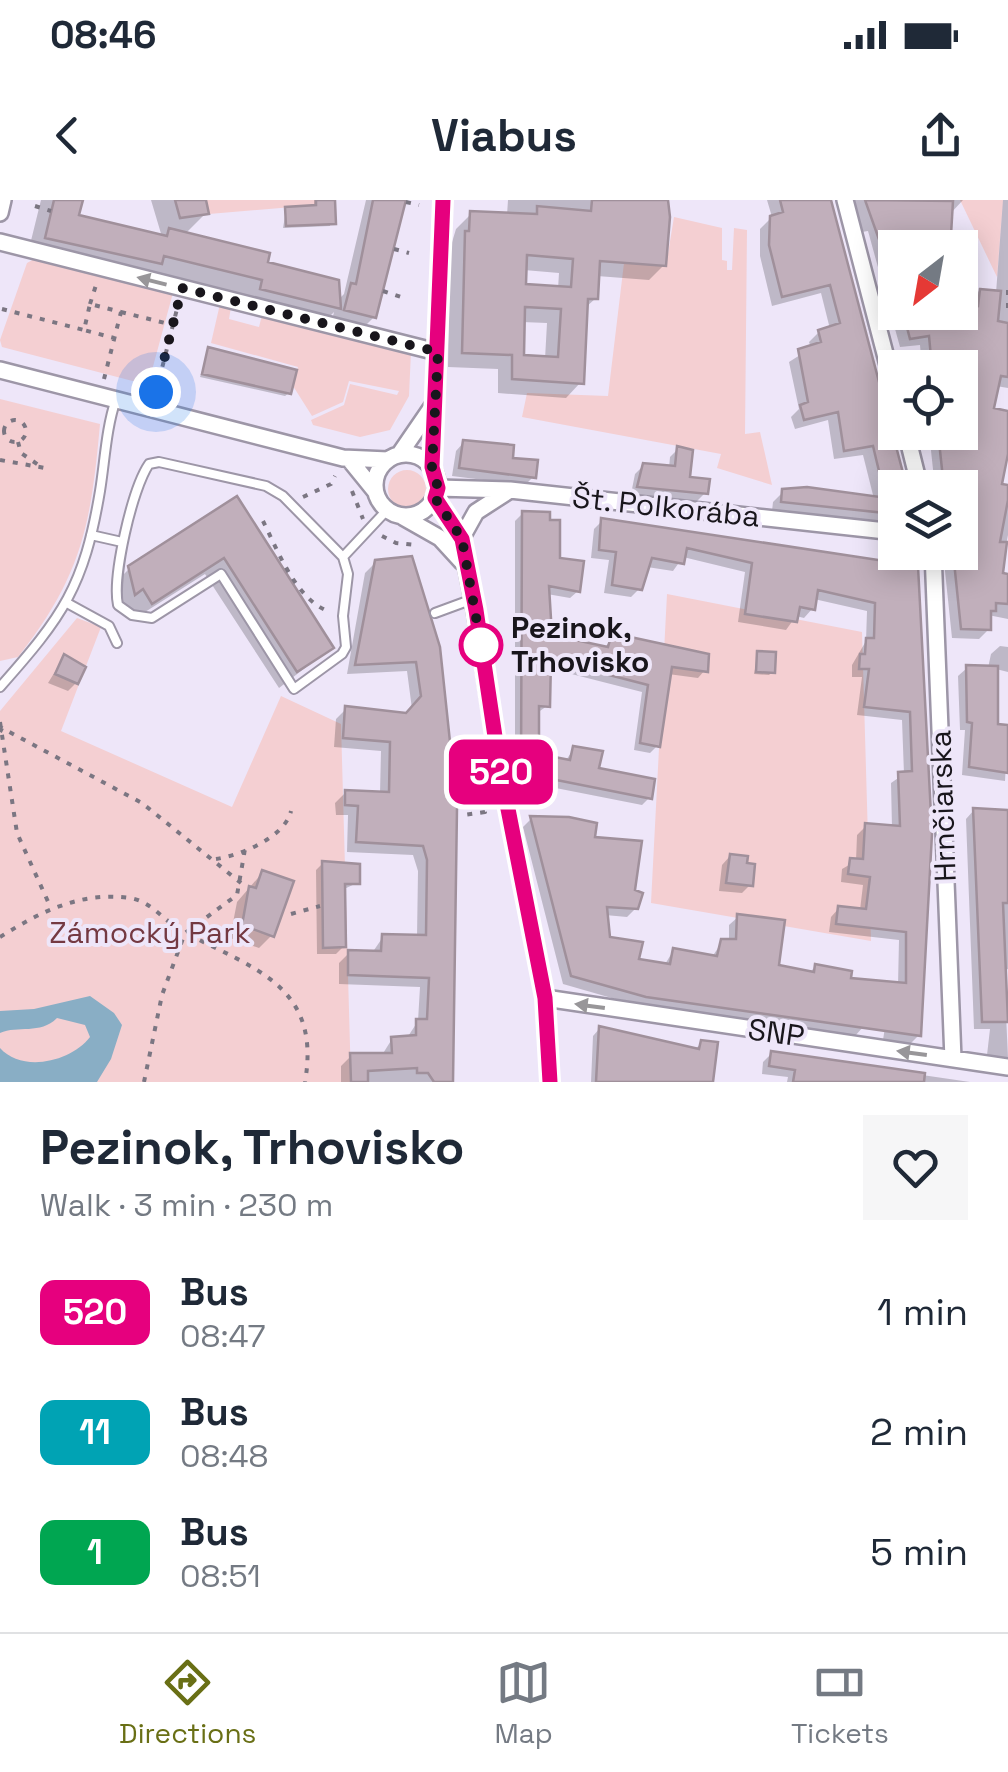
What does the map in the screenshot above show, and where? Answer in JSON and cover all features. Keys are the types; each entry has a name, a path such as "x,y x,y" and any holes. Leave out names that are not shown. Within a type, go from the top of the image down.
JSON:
{"street":[{"path":"0,213 3,200"},
{"path":"444,200 432,467 436,493 462,539 545,998 550,1082"},
{"path":"845,200 884,350"},
{"path":"0,242 438,352"},
{"path":"0,370 348,459 420,458 432,467"},
{"path":"376,491 376,477 434,404"},
{"path":"348,459 387,510 440,538 464,565"},
{"path":"462,539 476,512 510,490"},
{"name":"Št. Polkorába","path":"436,493 510,490 878,530"},
{"path":"403,517 418,514 436,493"},
{"name":"Hrnčiarska","path":"934,570 953,1059"},
{"name":"SNP","path":"545,998 1008,1067"}],"lane":[{"path":"0,687 38,648 68,602 91,536 116,399"},
{"path":"149,464 266,486 294,507 343,558 348,574 342,654 294,689 220,574 152,618 132,615 118,605 115,593 122,542 149,464"},
{"path":"343,558 387,510"},
{"path":"91,536 122,542"},
{"path":"435,614 473,599"},
{"path":"68,602 109,626 118,643"}],"path":[{"path":"406,202 419,205"},
{"path":"35,206 52,211"},
{"path":"394,249 409,253"},
{"path":"84,330 100,268"},
{"path":"156,392 182,288"},
{"path":"1008,290 1008,309"},
{"path":"383,291 404,298"},
{"path":"90,304 173,325"},
{"path":"2,309 114,338"},
{"path":"104,379 121,312"},
{"path":"0,460 44,468 21,452 18,442 4,433 6,423 13,420 26,430 18,442"},
{"path":"294,507 306,493 330,484 335,476"},
{"path":"352,478 355,503 366,522"},
{"path":"263,522 288,573 318,608"},
{"path":"381,535 402,545 423,544"},
{"path":"1,727 142,803 241,882"},
{"path":"1,727 17,833 50,906"},
{"path":"460,751 474,749 485,812 464,816"},
{"path":"216,859 245,850 282,829 291,811"},
{"path":"144,1082 162,995 185,933 238,895 245,850"},
{"path":"0,936 50,906 129,898 145,903 185,933 258,968 285,990 304,1032 305,1082"},
{"path":"291,914 320,906"}],"green space":[{"path":"206,200 316,200 316,205 209,214"},
{"path":"960,200 1003,200 997,277 978,230 974,230"},
{"path":"674,217 722,228 722,260 727,261 727,270 732,270 734,228 747,230 745,434 760,432 772,485 717,468 721,454 522,417 527,393 608,396 624,263 666,266"},
{"path":"36,258 174,289 148,385 2,347 0,340 27,263"},
{"path":"220,304 231,307 229,319 259,327 262,315 411,351 409,396 390,430 360,437 313,425 311,420 344,405 350,384 397,395 399,391 349,381 343,402 312,416 293,386 298,367 211,343"},
{"path":"0,399 100,424 87,520 70,574 40,628 18,657 0,661"},
{"path":"407,470 421,475 426,489 421,503 407,508 393,503 388,489 393,475"},
{"path":"667,594 862,632 871,941 651,903"},
{"name":"Zámocký Park","path":"77,618 101,627 61,731 232,807 281,696 341,724 351,1082 0,1082 0,711"}],"water":[{"path":"90,996 114,1013 122,1025 111,1059 97,1082 0,1082 0,1048 21,1060 46,1061 71,1053 90,1037 85,1025 57,1018 36,1028 0,1033 0,1011 34,1009"}],"building":[{"path":"54,200 83,200 79,215 167,236 169,228 270,253 268,262 339,280 341,309 260,289 262,280 164,256 162,264 45,238"},
{"path":"175,200 206,200 209,214 180,218"},
{"path":"316,200 335,200 336,224 286,226 285,207 316,205"},
{"path":"373,200 406,200 376,318 344,310 351,283 356,284"},
{"path":"592,200 668,200 670,217 666,266 600,261 598,299 588,299 584,384 512,379 512,355 462,353 465,231 469,231 470,211 537,214 537,206 591,211","holes":["527,255 573,259 571,287 526,284","525,307 561,309 558,357 524,355"]},
{"path":"780,200 831,200 878,378 878,450 897,450 902,470 879,470 873,446 844,451 838,412 804,420 800,405 808,402 798,349 821,342 818,330 840,323 830,285 782,297 769,245 770,216 783,212"},
{"path":"865,200 953,201 951,230 878,230 878,237"},
{"path":"980,289 1001,291 998,321 1008,323 1008,377 1001,376 994,408 1008,411 1008,454 1002,484 1008,485 1008,500 1000,542 1007,542 1003,573 1008,574 1008,604 996,603 996,611 991,611 991,630 961,629 955,570 978,570 978,470 942,470 940,450 978,450 978,350 930,350 929,336 910,339 908,330 978,330"},
{"path":"208,347 297,370 291,394 202,374"},
{"path":"463,440 514,445 513,458 538,460 536,478 459,468"},
{"path":"677,446 693,450 690,477 710,479 708,494 637,487 643,463 675,466"},
{"path":"807,487 878,497 878,512 781,502 782,489"},
{"path":"237,496 334,648 297,672 224,558 152,604 143,589 135,595 128,566"},
{"path":"522,511 550,512 550,520 560,520 560,558 584,561 580,592 549,586 552,635 608,647 612,633 709,654 708,672 672,667 660,747 640,743 648,685 551,660 550,707 539,706 539,754 570,760 573,746 603,751 599,768 655,779 652,799 521,773"},
{"path":"601,518 878,560 878,570 918,570 932,834 921,1036 646,997 571,976 530,816 569,817 597,823 595,837 642,841 635,890 643,893 638,909 607,907 610,937 643,942 639,959 670,964 673,948 717,956 721,939 736,939 737,914 785,920 779,965 814,972 815,964 852,971 851,978 906,983 906,932 836,924 838,906 866,909 870,877 848,874 850,858 863,859 865,823 900,826 898,772 912,771 910,712 864,707 869,669 859,669 860,654 865,654 866,638 874,638 875,603 818,590 815,610 800,607 797,622 745,614 752,563 687,548 684,564 652,558 642,590 612,585 616,552 599,550"},
{"path":"412,556 440,647 457,808 453,1082 434,1082 428,1073 417,1073 417,1068 368,1071 368,1082 351,1082 350,1053 392,1053 391,1037 416,1035 416,1019 427,1019 429,978 348,975 348,950 381,951 382,934 426,935 427,860 423,846 356,842 358,806 345,805 345,790 389,792 390,742 343,738 345,706 406,713 421,696 416,662 355,665 375,560"},
{"path":"757,651 776,652 775,673 756,672"},
{"path":"64,654 86,667 78,684 55,674"},
{"path":"966,665 998,666 998,724 1008,725 1008,773 969,767 972,723 967,722"},
{"path":"973,808 1008,810 1008,903 1003,903 1008,1022 982,1022"},
{"path":"730,854 748,856 747,863 755,864 753,886 726,883"},
{"path":"322,861 360,864 360,884 345,884 346,947 323,948"},
{"path":"262,870 294,881 274,937 242,925 249,886 256,888"},
{"path":"599,1026 699,1049 701,1040 718,1042 713,1082 596,1082"},
{"path":"771,1051 925,1073 924,1082 793,1082 795,1070 769,1066"}],"bus line":[{"name":"520","path":"443,200 432,467 438,488 435,498 462,539 464,565 476,610 499,763 545,998 550,1082"}],"place":[{"name":"Pezinok, Trhovisko","path":"481,645"}],"route":[{"path":"156,392 182,288 438,352 432,467 438,488 435,498 462,539 481,645"}]}
